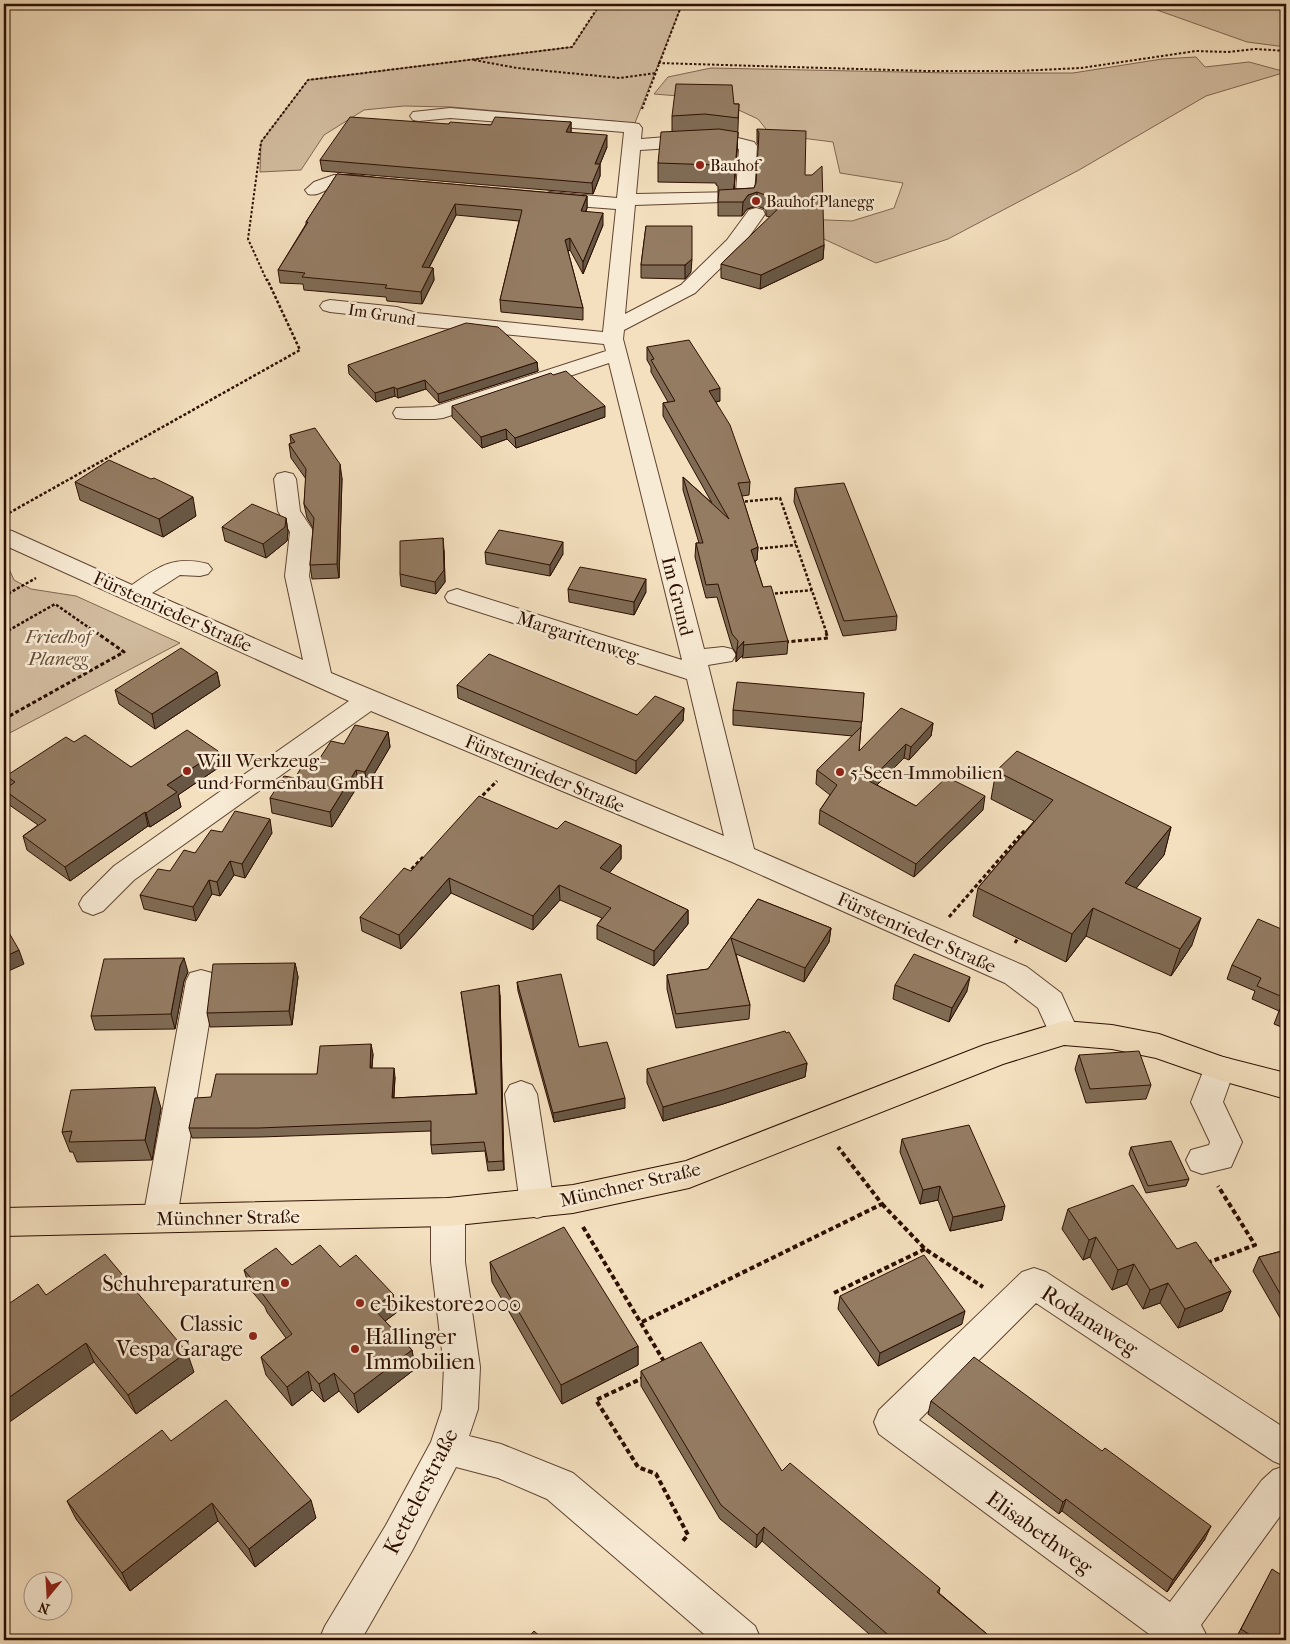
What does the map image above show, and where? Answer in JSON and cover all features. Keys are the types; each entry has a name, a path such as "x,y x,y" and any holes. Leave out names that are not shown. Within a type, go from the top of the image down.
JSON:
{"main road":[{"name":"Münchner Straße","path":"4,1222 448,1212 573,1199 689,1174 995,1054 1064,1033 1112,1037 1159,1046 1219,1068 1286,1086"}],"street":[{"path":"419,116 450,113 632,137 651,145 675,140 735,141 748,146 745,197 624,202 535,196"},
{"name":"Im Grund","path":"632,137 624,202 614,340 742,855"},
{"path":"314,190 323,183 337,179 387,184"},
{"path":"404,413 435,413 614,340 688,289 734,244 756,214"},
{"name":"Im Grund","path":"330,306 396,314 414,320 614,340"},
{"path":"285,479 289,511 302,532 297,576 319,677"},
{"name":"Fürstenrieder Straße","path":"4,536 369,700 742,855 1016,975 1050,1001 1064,1033"},
{"path":"135,594 162,575 176,568 200,569"},
{"name":"Margaritenweg","path":"457,597 696,666"},
{"path":"696,666 723,655"},
{"path":"93,904 124,873 369,700"},
{"path":"160,1218 201,981"},
{"path":"1202,1160 1220,1157 1226,1142 1207,1102 1219,1068"},
{"path":"521,1094 537,1204"},
{"name":"Kettelerstraße","path":"339,1640 399,1538 447,1448 460,1409 462,1367 448,1262 448,1212"},
{"name":"Rodanaweg","path":"892,1422 1034,1283 1286,1449"},
{"name":"Elisabethweg","path":"892,1422 1176,1637"},
{"path":"447,1448 501,1461 560,1486 742,1640"},
{"path":"1176,1637 1275,1493 1286,1483"}],"path":[{"path":"4,516 300,350 248,239 261,142 308,80 572,47 600,4"},
{"path":"632,137 658,63 682,4"},
{"path":"658,63 1018,72 1081,68 1196,51 1228,52 1256,49 1286,51"},
{"path":"471,60 517,68 620,78 656,72"},
{"path":"732,503 780,498 828,638 780,642"},
{"path":"753,549 796,545"},
{"path":"768,595 812,590"},
{"path":"4,632 55,604 124,652 4,719"},
{"path":"474,804 516,761"},
{"path":"930,938 1023,832 1032,829"},
{"path":"405,876 426,854"},
{"path":"836,1145 882,1204 925,1249 1011,1306"},
{"path":"1198,1266 1255,1244 1202,1160"},
{"path":"573,1199 581,1224 642,1322 667,1367"},
{"path":"642,1322 882,1204"},
{"path":"834,1293 925,1249"},
{"path":"860,1280 865,1287"},
{"path":"649,1375 596,1400 638,1467 656,1474 688,1535 657,1569"}],"green space":[{"path":"601,4 682,4 633,128 623,122 451,107 404,106 364,110 324,135 301,170 260,172 261,142 308,80 572,47"},
{"path":"1140,4 1286,4 1286,47 1247,42"},
{"path":"1196,57 1205,67 1249,62 1286,72 1206,96 1079,170 948,239 876,263 778,218 852,221 894,208 903,183 840,173 833,142 770,134 758,119 715,99 654,94 668,77 711,68 950,73 1073,73 1162,59"},
{"name":"Friedhof Planegg","path":"4,558 14,580 31,589 76,596 180,643 4,736"}],"building":[{"path":"676,84 732,85 734,104 739,104 738,118 705,114 672,116"},
{"path":"350,117 491,125 495,117 571,122 566,132 607,135 595,164 600,164 592,183 320,160"},
{"path":"719,129 738,132 735,171 719,172 719,167 716,167 716,165 658,163 661,132"},
{"path":"757,129 806,131 805,175 812,175 822,166 824,245 761,275 721,264 784,203 766,203 765,195 757,192 748,195 743,202 718,202 719,190 754,188 756,183 759,133"},
{"path":"337,174 587,196 581,211 603,213 583,262 570,238 565,240 583,308 500,300 522,210 455,204 422,267 433,268 421,292 385,288 387,285 302,277 305,273 278,270"},
{"path":"646,226 692,226 692,259 685,265 641,265"},
{"path":"466,323 498,327 537,362 438,394 425,380 397,389 394,387 375,393 348,365"},
{"path":"689,340 720,388 709,391 730,425 750,482 738,483 758,547 751,550 763,587 771,586 788,641 743,645 744,641 737,649 738,641 732,634 718,584 706,585 696,543 703,543 683,477 729,519 663,403 675,401 651,360 654,359 647,347"},
{"path":"566,371 605,406 515,438 506,429 481,437 452,406 551,373 553,375"},
{"path":"315,428 340,464 337,564 310,565 314,518 304,504 306,469 289,444 295,442 290,435"},
{"path":"109,460 151,479 154,478 193,497 159,519 75,482"},
{"path":"844,483 897,616 844,621 795,488"},
{"path":"252,504 286,518 285,527 263,544 222,527"},
{"path":"499,530 563,542 550,565 485,552"},
{"path":"443,538 444,570 435,582 400,574 400,541"},
{"path":"580,567 646,579 634,602 568,589"},
{"path":"181,648 217,672 152,714 115,690"},
{"path":"489,654 637,715 655,696 684,708 636,761 457,685"},
{"path":"737,682 864,693 862,722 733,710"},
{"path":"901,708 933,723 911,747 906,744 869,781 916,806 947,777 985,796 916,864 820,810 837,785 817,770 861,727 859,751"},
{"path":"355,725 388,732 365,772 356,770 330,812 270,798 284,776 295,778 307,758 318,761 331,741 344,744"},
{"path":"187,730 218,751 167,785 177,792 65,867 23,836 46,820 4,790 15,782 6,776 66,737 74,742 85,735 131,767"},
{"path":"1017,751 1171,827 1125,883 1201,918 1180,949 1093,908 1072,934 978,888 1053,800 996,771"},
{"path":"479,796 557,829 565,821 621,845 600,868 688,910 654,951 597,925 611,908 559,885 533,916 449,878 399,935 360,917 404,868 411,871"},
{"path":"235,811 270,819 242,864 230,861 217,882 209,880 193,907 140,895 158,869 170,871 184,850 195,853 211,830 222,832"},
{"path":"758,899 831,928 805,968 731,938 750,1005 676,1014 667,975 708,969"},
{"path":"1258,919 1286,931 1286,1014 1279,1011 1285,998 1257,986 1261,978 1232,965"},
{"path":"4,924 19,950 4,957"},
{"path":"914,954 970,977 952,1008 895,985"},
{"path":"184,958 180,966 171,1014 91,1016 104,959"},
{"path":"295,963 289,1011 207,1013 213,964"},
{"path":"561,974 579,1047 607,1042 625,1098 553,1113 517,982"},
{"path":"499,985 503,1161 488,1162 484,1142 431,1145 431,1121 259,1128 189,1128 195,1098 211,1097 216,1074 317,1074 320,1046 371,1044 370,1068 394,1068 392,1098 477,1094 461,992"},
{"path":"785,1031 786,1033 789,1032 807,1063 663,1107 647,1069"},
{"path":"1139,1051 1151,1085 1090,1089 1079,1055"},
{"path":"155,1087 145,1140 69,1142 72,1131 62,1132 71,1090"},
{"path":"969,1125 1005,1206 953,1217 940,1186 923,1190 902,1139"},
{"path":"1171,1141 1189,1179 1148,1186 1131,1147"},
{"path":"1133,1185 1177,1249 1196,1242 1231,1291 1185,1309 1168,1283 1150,1290 1134,1264 1118,1270 1096,1237 1089,1240 1068,1209"},
{"path":"564,1227 638,1346 561,1385 490,1262"},
{"path":"320,1245 340,1267 356,1255 393,1294 373,1308 412,1350 354,1394 334,1373 319,1384 308,1371 287,1387 261,1357 292,1334 263,1292 244,1270 276,1248 292,1265"},
{"path":"1286,1250 1286,1304 1259,1257"},
{"path":"105,1254 187,1352 128,1395 86,1343 4,1401 4,1307 38,1284 46,1295"},
{"path":"924,1255 965,1311 880,1353 840,1296"},
{"path":"701,1342 782,1471 790,1463 940,1588 937,1592 994,1640 894,1640 764,1527 757,1535 721,1505 641,1371"},
{"path":"974,1357 1102,1451 1105,1448 1211,1526 1173,1580 1066,1499 1063,1502 931,1401"},
{"path":"226,1400 311,1500 249,1549 212,1503 122,1573 67,1501 162,1430 171,1441"},
{"path":"1272,1569 1286,1578 1286,1640 1258,1640 1241,1629"},
{"path":"534,1631 544,1640 526,1640"},
{"path":"7,1632 13,1640 4,1640 4,1634"}],"place":[{"name":"Bauhof","path":"700,165"},
{"name":"Bauhof Planegg","path":"756,201"},
{"name":"Will Werkzeug- und Formenbau GmbH","path":"187,771"},
{"name":"5-Seen-Immobilien","path":"840,772"},
{"name":"Schuhreparaturen","path":"285,1283"},
{"name":"e-bikestore2000","path":"360,1303"},
{"name":"Classic Vespa Garage","path":"253,1336"},
{"name":"Hallinger Immobilien","path":"355,1349"}]}
